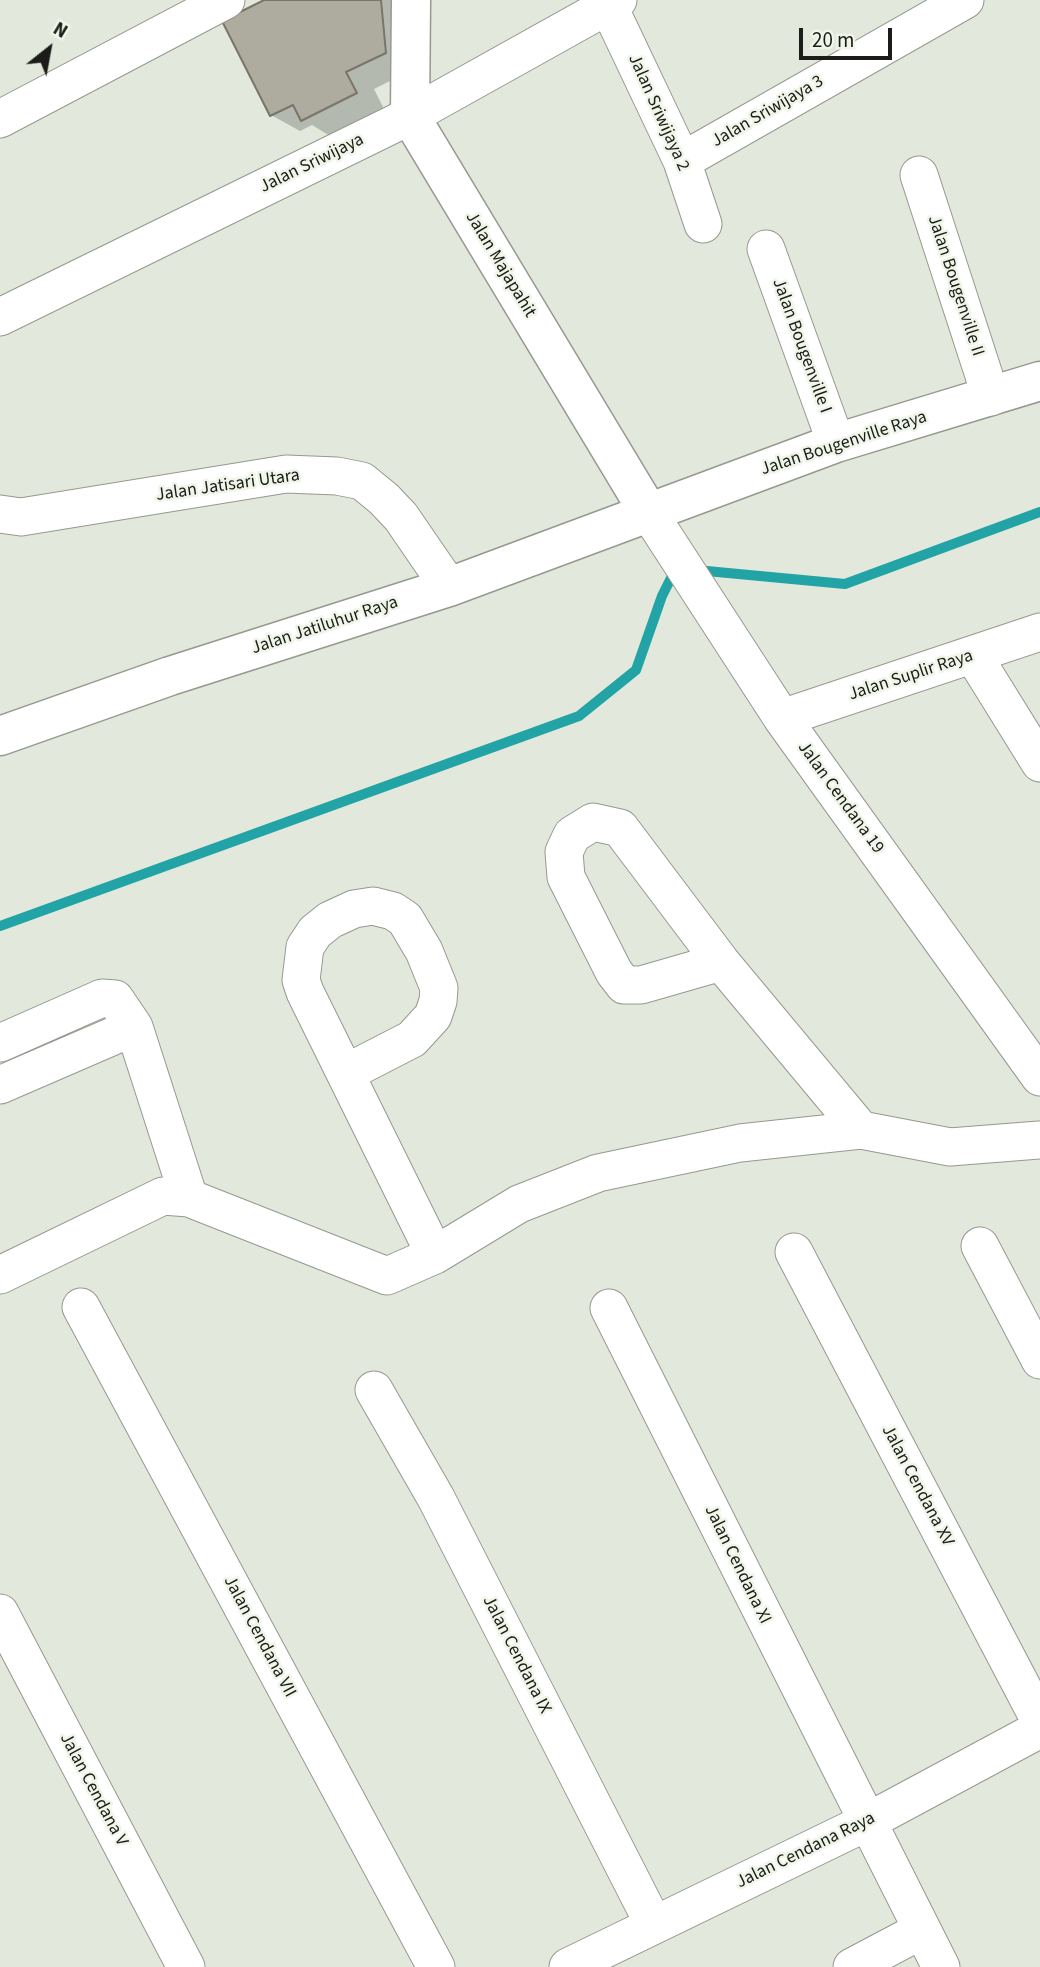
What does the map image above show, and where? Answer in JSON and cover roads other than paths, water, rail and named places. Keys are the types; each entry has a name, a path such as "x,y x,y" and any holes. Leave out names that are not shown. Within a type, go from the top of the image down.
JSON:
{"street":[{"path":"0,119 226,0"},
{"path":"410,116 411,0"},
{"name":"Jalan Sriwijaya 3","path":"682,161 965,0"},
{"name":"Jalan Sriwijaya","path":"0,317 410,116 613,3"},
{"name":"Jalan Sriwijaya 2","path":"613,3 682,161 703,224"},
{"name":"Jalan Majapahit","path":"410,116 649,513"},
{"name":"Jalan Bougenville II","path":"919,175 991,397"},
{"name":"Jalan Bougenville I","path":"766,249 836,443"},
{"name":"Jalan Bougenville Raya","path":"649,513 836,443 1040,381"},
{"name":"Jalan Jatisari Utara","path":"7,524 286,474 337,476 362,481 384,499 401,517 449,587"},
{"name":"Jalan Cendana 19","path":"649,513 782,718 1040,1077"},
{"name":"Jalan Jatiluhur Raya","path":"0,736 170,676 449,587 649,513"},
{"name":"Jalan Suplir Raya","path":"782,718 1040,632"},
{"path":"973,655 1040,763"},
{"path":"721,962 642,985 624,985 614,972 566,877 564,852 572,835 593,822 620,828 721,962 860,1130"},
{"path":"345,1073 412,1039 433,1016 438,1001 439,988 424,951 404,919 393,911 373,906 354,909 330,920 315,932 301,962 301,980 305,992 345,1073 435,1255"},
{"path":"0,1043 107,997 117,1001 134,1027 189,1198"},
{"path":"0,1086 134,1027"},
{"path":"0,1275 163,1196 189,1198 387,1276 435,1255 519,1204 598,1172 740,1143 860,1130 950,1147 1039,1140"},
{"path":"980,1246 1040,1360"},
{"name":"Jalan Cendana XV","path":"794,1252 1040,1721"},
{"name":"Jalan Cendana VII","path":"81,1307 436,1967"},
{"name":"Jalan Cendana XI","path":"609,1308 865,1823 941,1967"},
{"name":"Jalan Cendana IX","path":"374,1390 436,1499 653,1923"},
{"name":"Jalan Cendana V","path":"0,1613 186,1967"},
{"name":"Jalan Cendana Raya","path":"568,1967 653,1923 865,1823 1040,1729"},
{"path":"852,1967 922,1930"}],"waterway":[{"path":"696,570 845,584 1040,512"},
{"path":"0,926 579,716 636,670 662,596 672,576 679,573"}]}
